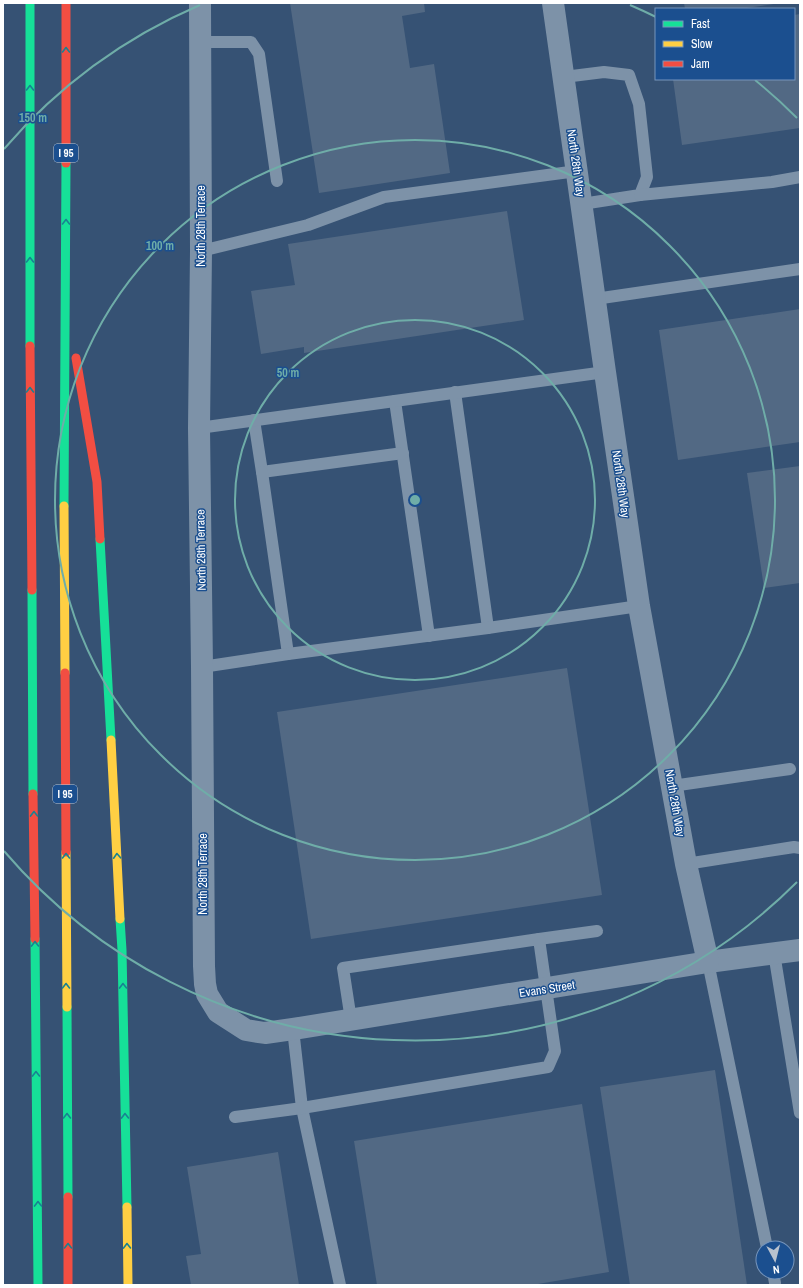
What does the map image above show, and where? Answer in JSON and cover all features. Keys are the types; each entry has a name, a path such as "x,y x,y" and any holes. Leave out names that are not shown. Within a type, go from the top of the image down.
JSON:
{"highway":[{"path":"30,3 31,445 38,1285"},
{"name":"I 95","path":"66,3 66,303 64,495 68,1285"},
{"path":"66,303 97,482 122,950 128,1285"}],"street":[{"name":"North 28th Terrace","path":"200,3 201,251 198,428 205,984 207,994 218,1012 246,1030 265,1033 294,1029"},
{"name":"North 28th Way","path":"553,3 605,372 640,606 686,864 708,962"},
{"name":"Evans Street","path":"294,1029 708,962 800,950"}],"lane":[{"path":"200,42 251,42 259,54 278,180"},
{"path":"564,77 604,72 629,75 639,104 648,177 640,195"},
{"path":"201,251 308,225 384,197 577,171"},
{"path":"582,204 640,195 772,182 800,177"},
{"path":"595,299 800,269"},
{"path":"198,428 605,372"},
{"path":"455,392 488,628"},
{"path":"395,400 429,636"},
{"path":"254,420 288,654"},
{"path":"262,472 403,453"},
{"path":"202,667 640,606"},
{"path":"672,786 790,769"},
{"path":"686,864 794,847 800,848"},
{"path":"351,1020 343,968 597,930"},
{"path":"235,1117 302,1108 548,1067 556,1051 539,939"},
{"path":"774,953 800,1113"},
{"path":"708,962 766,1240"},
{"path":"294,1029 302,1108 340,1285"}],"building":[{"path":"290,3 424,3 425,12 402,16 410,68 434,64 450,173 319,193"},
{"path":"684,3 774,3 747,8 685,8"},
{"path":"800,14 800,128 682,145 673,80 795,80 795,15"},
{"path":"507,211 524,320 304,353 304,347 261,354 251,291 295,285 288,244"},
{"path":"800,309 800,442 678,460 659,330"},
{"path":"800,466 800,583 764,588 747,473"},
{"path":"567,668 602,895 311,939 277,712"},
{"path":"715,1070 747,1285 630,1285 600,1087"},
{"path":"582,1104 609,1272 532,1285 377,1285 354,1141"},
{"path":"278,1152 299,1285 191,1285 186,1256 201,1254 187,1167"}],"traffic: fast":[{"path":"30,3 30,346"},
{"path":"64,506 66,163"},
{"path":"100,539 111,740"},
{"path":"32,590 33,794"},
{"path":"120,919 122,950 127,1207"},
{"path":"35,939 38,1285"},
{"path":"67,1007 68,1197"}],"traffic: slow":[{"path":"64,506 65,673"},
{"path":"111,740 120,919"},
{"path":"66,852 67,1007"},
{"path":"127,1207 128,1285"}],"traffic: jam":[{"path":"66,3 66,163"},
{"path":"30,346 32,590"},
{"path":"76,358 97,482 100,539"},
{"path":"65,673 66,852"},
{"path":"33,794 35,939"},
{"path":"68,1197 68,1285"}]}
